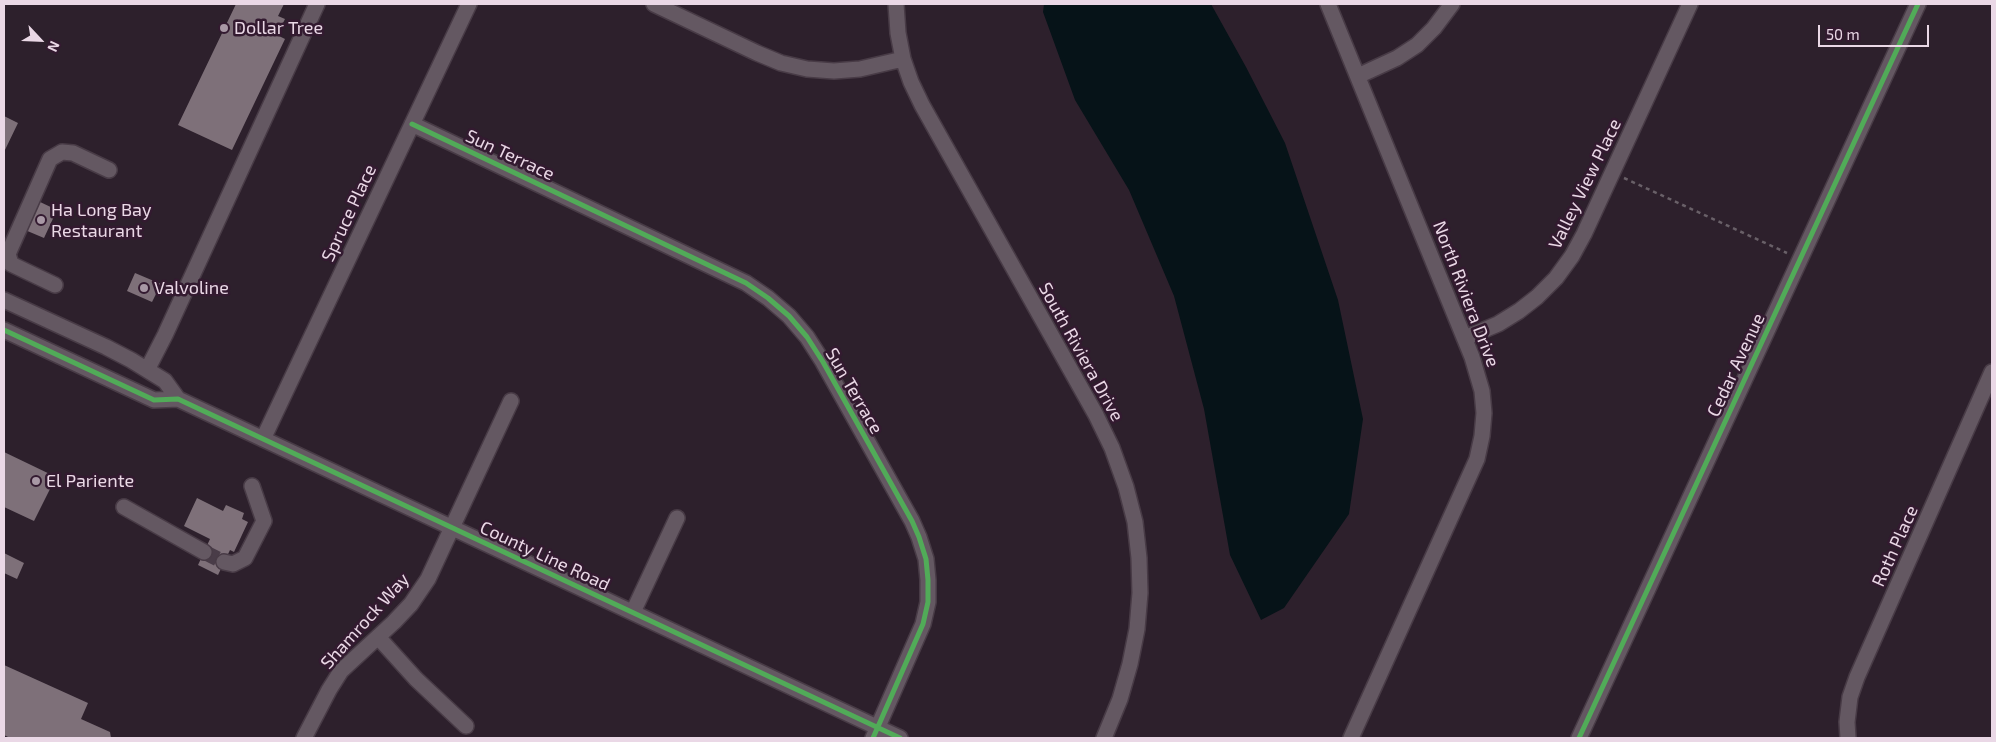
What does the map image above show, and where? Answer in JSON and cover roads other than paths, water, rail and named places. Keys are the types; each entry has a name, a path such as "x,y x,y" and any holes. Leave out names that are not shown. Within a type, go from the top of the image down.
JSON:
{"street":[{"path":"147,370 317,4"},
{"name":"Spruce Place","path":"263,439 469,4"},
{"path":"654,4 757,53 781,63 807,69 834,71 860,69 903,59"},
{"name":"South Riviera Drive","path":"896,4 898,33 903,59 911,82 922,105 1096,415 1112,448 1126,487 1134,522 1139,558 1140,593 1137,629 1120,699 1104,738"},
{"name":"North Riviera Drive","path":"1328,4 1477,368 1484,413 1477,460 1351,738"},
{"path":"1358,76 1397,58 1416,45 1434,28 1452,4"},
{"name":"Valley View Place","path":"1465,338 1498,324 1519,311 1537,297 1556,278 1572,256 1584,234 1690,4"},
{"name":"Cedar Avenue","path":"1579,738 1918,4"},
{"name":"Sun Terrace","path":"412,124 746,282 789,316 807,337 823,362 912,521 926,559 928,602 923,624 875,733"},
{"path":"54,285 11,264 8,254 50,159 62,152 73,153 109,170"},
{"path":"4,300 106,347 147,370 165,381 178,399"},
{"path":"4,330 154,400 178,399"},
{"name":"Roth Place","path":"1848,738 1847,722 1850,697 1857,677 1992,372"},
{"name":"County Line Road","path":"178,399 633,612 875,733 900,738"},
{"name":"Shamrock Way","path":"304,738 341,671 394,622 419,593 453,528 511,401"},
{"path":"224,562 233,564 245,558 264,522 252,486"},
{"path":"124,507 204,552"},
{"path":"633,612 676,518"},
{"path":"378,637 416,679 466,726"}],"tunnel":[{"path":"204,552 224,562"}],"place":[{"name":"Dollar Tree","path":"224,28"},
{"name":"Ha Long Bay Restaurant","path":"41,220"},
{"name":"Valvoline","path":"144,288"},
{"name":"El Pariente","path":"36,481"}]}
